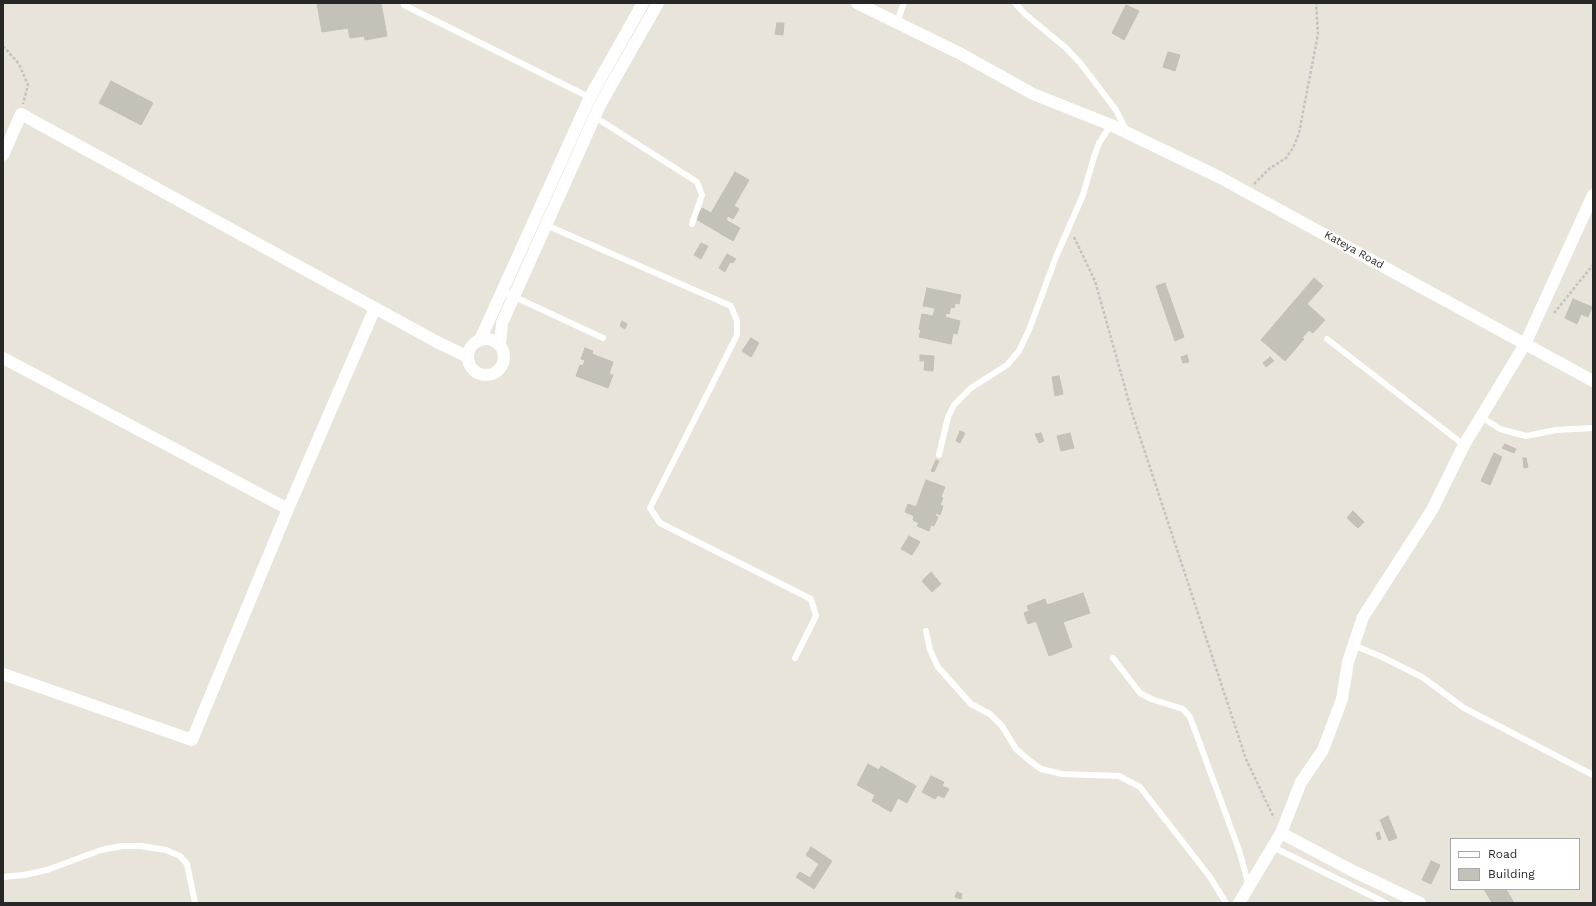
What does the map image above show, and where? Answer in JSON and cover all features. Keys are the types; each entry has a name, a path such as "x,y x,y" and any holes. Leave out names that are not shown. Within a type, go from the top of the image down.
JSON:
{"street":[{"path":"480,340 494,340 500,346 504,355 502,364 495,372 489,374 480,373 474,370 468,357 472,346 480,340 590,97 643,3"},
{"path":"500,346 502,322 601,103 658,3"},
{"name":"Kateya Road","path":"857,3 961,54 1033,94 1111,125 1248,193 1593,381"},
{"path":"3,155 21,114 375,308 468,357"},
{"path":"1239,903 1282,833 1294,795 1323,750 1342,699 1348,662 1363,617 1432,510 1480,416 1525,344 1593,196"},
{"path":"3,674 192,740 288,509 375,308"},
{"path":"3,358 288,509"},
{"path":"1282,833 1353,871 1420,903"}],"lane":[{"path":"897,22 904,3"},
{"path":"1015,3 1025,14 1066,48 1081,64 1116,110 1128,133"},
{"path":"404,5 601,103"},
{"path":"595,117 697,182 702,195 692,224"},
{"path":"939,455 948,417 954,405 971,388 1007,365 1019,350 1029,330 1056,257 1070,228 1083,195 1099,143 1111,125"},
{"path":"546,225 731,306 737,321 737,335 650,508 660,524 811,599 816,616 795,658"},
{"path":"502,291 602,338"},
{"path":"1327,339 1464,445"},
{"path":"1480,416 1500,429 1526,436 1556,430 1593,428"},
{"path":"926,631 930,650 938,667 954,687 971,704 990,714 1002,726 1016,749 1030,761 1041,769 1062,774 1119,776 1140,787 1210,877 1226,903"},
{"path":"1353,645 1382,657 1422,677 1464,708 1593,775"},
{"path":"1112,658 1140,693 1150,699 1183,709 1190,718 1239,850 1249,886"},
{"path":"3,877 24,875 47,870 101,850 122,846 141,846 166,850 180,856 187,864 195,903"},
{"path":"1272,847 1386,903"}],"path":[{"path":"1248,193 1258,179 1286,158 1293,148 1299,133 1318,34 1316,3"},
{"path":"3,46 19,64 28,85 21,114"},
{"path":"1070,228 1095,281 1133,416 1246,759 1282,833"},
{"path":"1550,316 1593,265"}],"building":[{"path":"317,3 381,3 387,36 365,40 364,36 350,38 348,28 322,32"},
{"path":"1126,5 1139,11 1124,40 1112,33"},
{"path":"777,23 784,23 783,35 775,34"},
{"path":"1168,52 1180,55 1175,71 1163,67"},
{"path":"111,81 153,103 141,125 99,103"},
{"path":"735,172 749,180 734,206 739,209 733,219 728,216 726,220 740,228 733,241 696,219 702,208 711,213"},
{"path":"701,243 708,246 701,259 694,255"},
{"path":"727,254 736,259 733,263 730,262 725,272 719,268"},
{"path":"1314,278 1323,286 1307,304 1325,320 1313,333 1309,330 1302,338 1304,339 1285,361 1261,340"},
{"path":"1165,283 1184,337 1175,341 1156,286"},
{"path":"927,288 961,295 959,304 955,303 954,308 951,307 949,314 946,313 945,317 960,321 957,334 953,333 951,344 919,337 922,314 933,316 935,308 923,306"},
{"path":"1573,299 1592,307 1588,317 1581,314 1577,324 1565,318"},
{"path":"622,321 627,324 625,329 620,326"},
{"path":"751,338 759,343 751,357 742,351"},
{"path":"585,348 593,351 592,354 613,362 609,374 613,375 608,388 576,376 580,365 583,366 585,360 581,359"},
{"path":"920,355 934,356 933,371 924,370 925,361 920,361"},
{"path":"1187,355 1189,362 1183,363 1181,357"},
{"path":"1270,357 1274,361 1266,367 1263,363"},
{"path":"1059,376 1063,394 1055,396 1052,377"},
{"path":"960,431 965,433 960,443 956,441"},
{"path":"1041,433 1044,441 1039,443 1035,434"},
{"path":"1070,433 1074,448 1061,451 1057,436"},
{"path":"1505,444 1516,449 1514,453 1502,448"},
{"path":"1494,453 1502,457 1490,485 1481,481"},
{"path":"1523,458 1526,458 1528,467 1524,468"},
{"path":"936,460 939,461 934,472 931,471"},
{"path":"926,480 945,487 941,497 943,498 940,505 943,506 940,515 936,513 935,516 938,517 934,526 931,525 929,531 917,526 919,523 913,520 914,516 905,512 908,504 916,507"},
{"path":"1353,511 1364,522 1358,528 1347,518"},
{"path":"909,536 920,542 912,555 901,549"},
{"path":"931,572 941,584 932,592 922,581"},
{"path":"1083,593 1090,613 1063,622 1072,647 1049,656 1036,621 1028,624 1024,613 1029,611 1027,606 1045,599 1047,605"},
{"path":"868,764 879,770 881,766 916,786 907,803 898,798 891,812 872,801 875,795 857,785"},
{"path":"931,776 944,782 942,786 949,789 944,798 938,795 935,799 922,792"},
{"path":"1388,816 1397,838 1389,841 1380,820"},
{"path":"1379,832 1381,839 1378,840 1376,833"},
{"path":"811,847 832,861 814,889 796,877 800,872 810,878 819,864 806,855"},
{"path":"1431,861 1440,865 1431,884 1422,880"},
{"path":"1485,890 1507,890 1514,903 1492,903"},
{"path":"957,892 962,894 961,899 955,897"}]}
